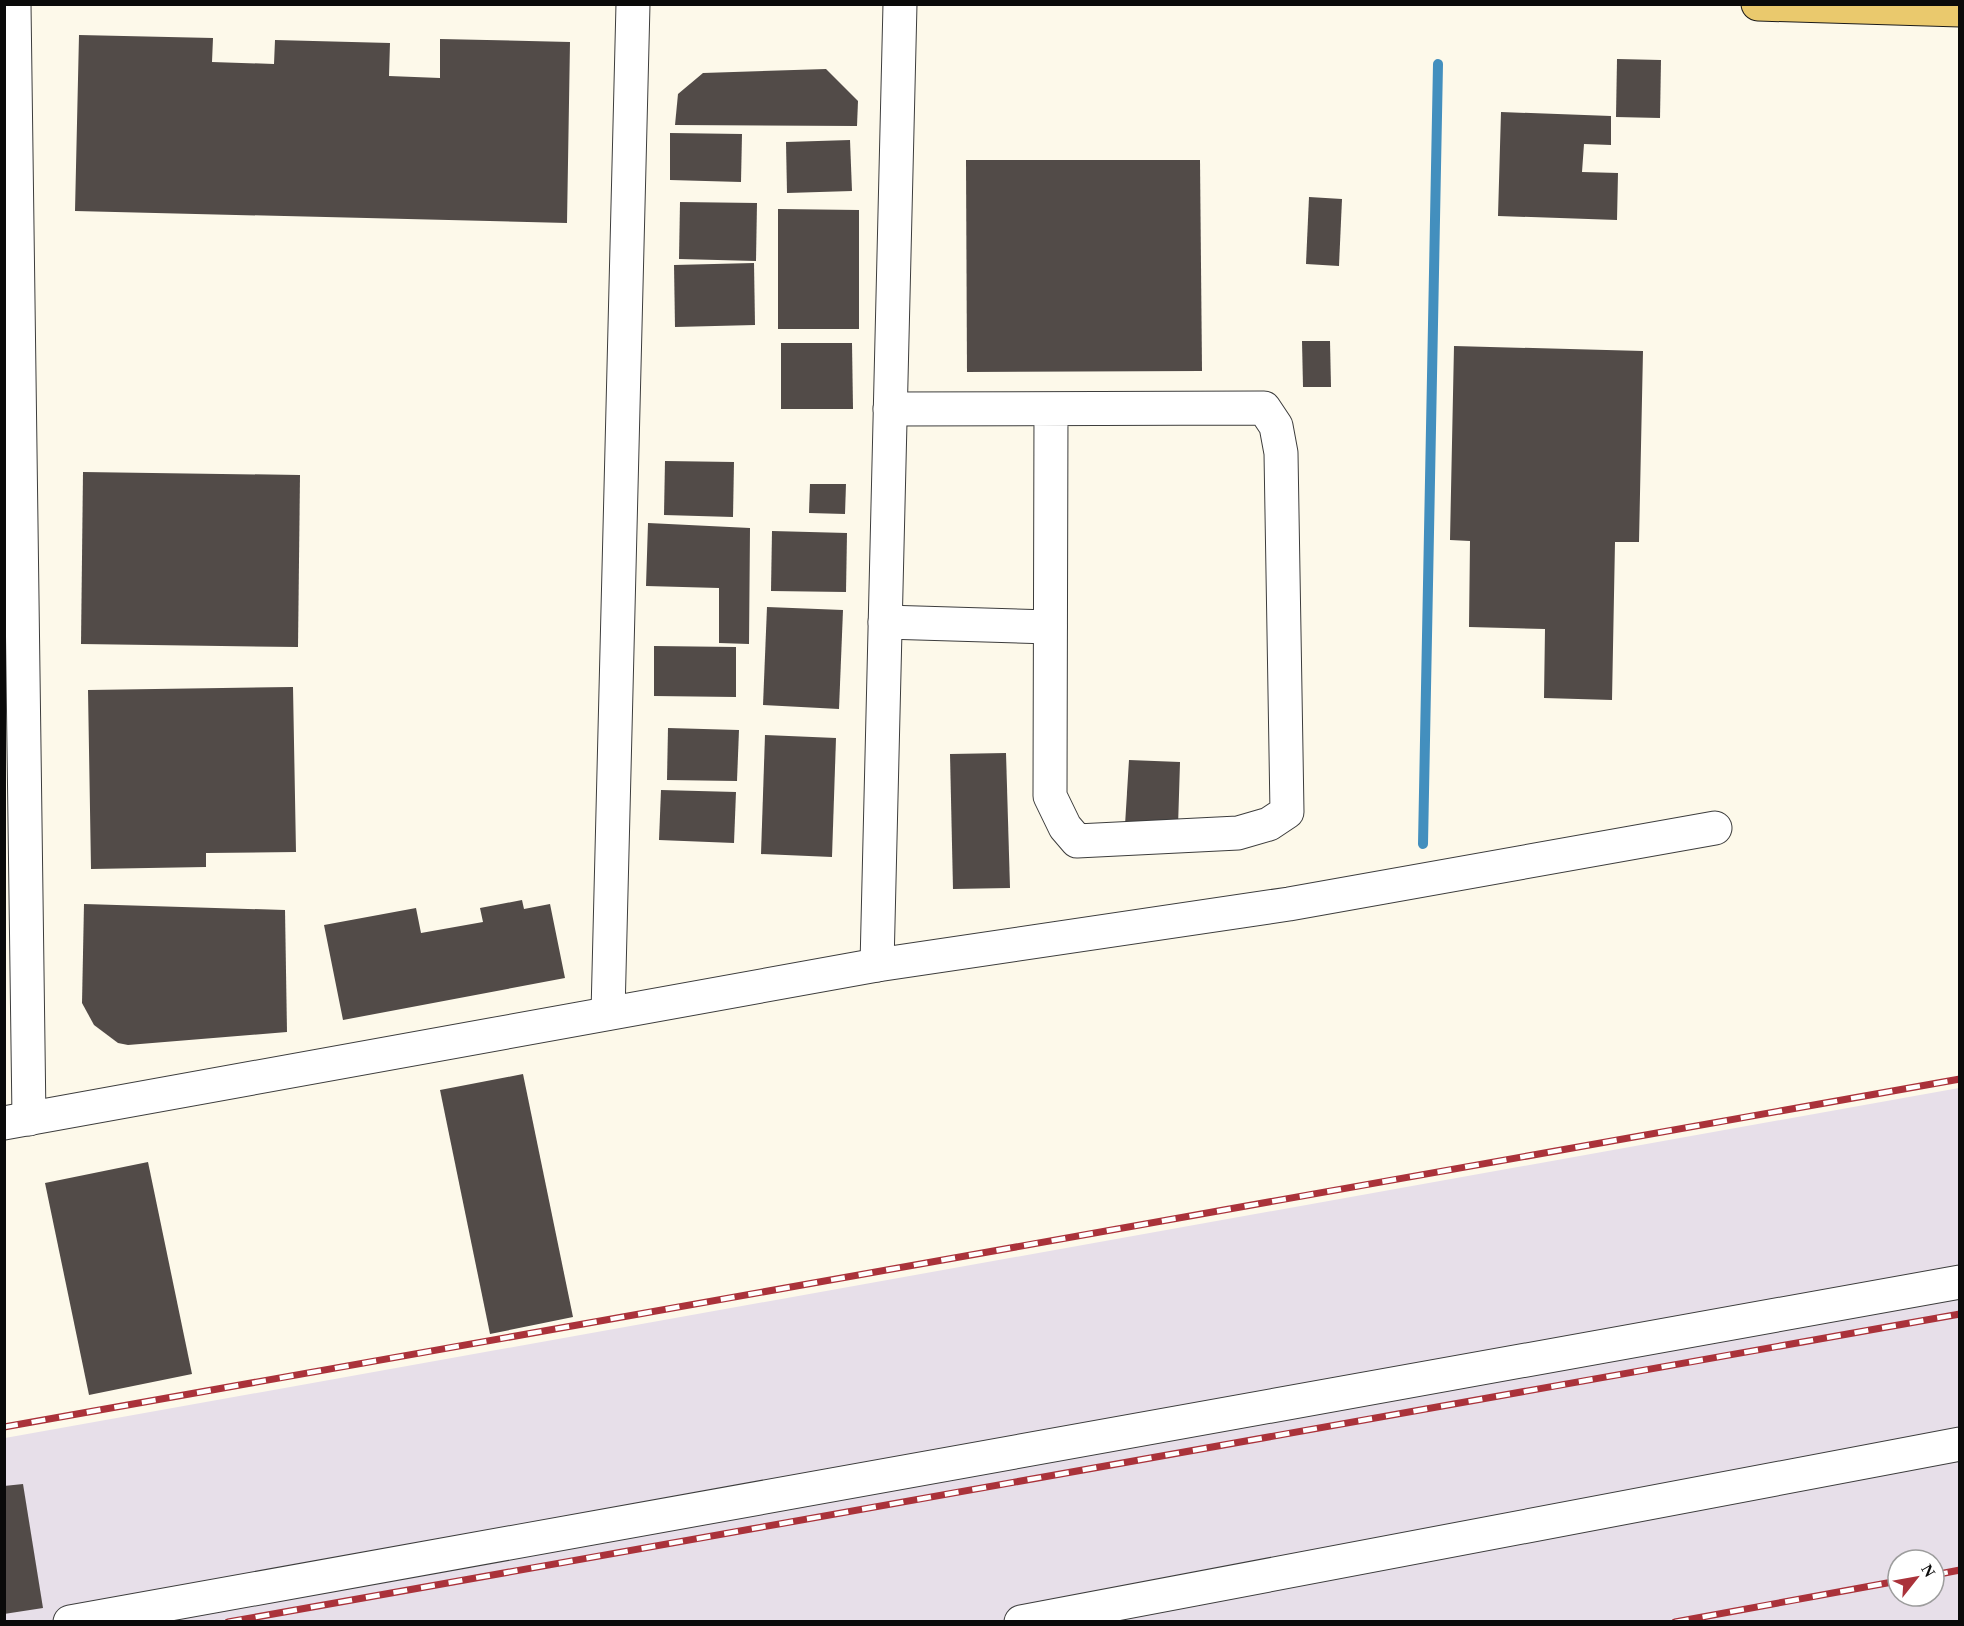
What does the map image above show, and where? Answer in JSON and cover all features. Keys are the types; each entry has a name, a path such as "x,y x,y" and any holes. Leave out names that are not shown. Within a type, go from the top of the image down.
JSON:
{"main road":[{"path":"1758,4 1959,10"}],"street":[{"path":"14,4 12,390 17,1121 877,965 1289,904 1715,828"},
{"path":"608,1013 633,4"},
{"path":"877,965 900,4"},
{"path":"890,409 1264,408 1276,426 1281,453 1287,812 1269,824 1238,833 1077,841 1065,827 1050,796 1051,409"},
{"path":"885,622 1050,627"},
{"path":"70,1622 1959,1282"},
{"path":"1021,1622 1959,1444"}],"shaded area":[{"path":"1959,1088 1959,1621 5,1622 5,1438"}],"building":[{"path":"79,35 213,38 212,62 274,64 275,40 390,43 389,76 440,78 440,39 570,42 567,223 75,211"},
{"path":"1617,59 1661,60 1660,118 1616,117"},
{"path":"826,69 858,101 857,126 675,125 678,94 703,73"},
{"path":"1501,112 1611,116 1611,145 1584,144 1582,172 1618,173 1617,220 1498,216"},
{"path":"670,133 742,134 741,182 670,180"},
{"path":"850,140 852,191 787,193 786,142"},
{"path":"966,160 1200,160 1202,371 967,372"},
{"path":"1309,197 1342,199 1339,266 1306,264"},
{"path":"680,202 757,203 756,261 679,259"},
{"path":"778,209 859,210 859,329 778,329"},
{"path":"754,263 755,325 675,327 674,265"},
{"path":"1302,341 1330,341 1331,387 1303,387"},
{"path":"781,343 852,343 853,409 781,409"},
{"path":"1454,346 1643,351 1639,542 1615,542 1612,700 1544,698 1545,629 1469,627 1470,541 1450,540"},
{"path":"665,461 734,462 733,517 664,515"},
{"path":"83,472 300,475 298,647 81,644"},
{"path":"810,484 846,484 845,514 809,513"},
{"path":"648,523 750,528 749,644 719,643 719,588 646,586"},
{"path":"772,531 847,533 846,592 771,591"},
{"path":"767,607 843,610 839,709 763,705"},
{"path":"654,646 736,647 736,697 654,696"},
{"path":"293,687 296,852 206,853 206,867 91,869 88,690"},
{"path":"668,728 739,730 737,781 667,780"},
{"path":"765,735 836,738 832,857 761,854"},
{"path":"1006,753 1010,888 953,889 950,754"},
{"path":"1129,760 1180,762 1178,827 1125,825"},
{"path":"661,790 736,792 734,843 659,840"},
{"path":"522,900 524,909 550,904 565,978 343,1020 324,925 416,908 421,933 483,922 480,908"},
{"path":"84,904 285,910 287,1032 128,1045 118,1043 94,1025 82,1003"},
{"path":"523,1074 573,1317 490,1334 440,1090"},
{"path":"148,1162 192,1374 89,1395 45,1183"},
{"path":"23,1484 43,1608 4,1614 4,1486"}],"waterway":[{"path":"1423,844 1438,64"}],"railway":[{"path":"4,1427 1960,1079"},
{"path":"228,1622 1960,1314"},
{"path":"1946,1573 1960,1570"},
{"path":"1675,1622 1886,1583"}]}
